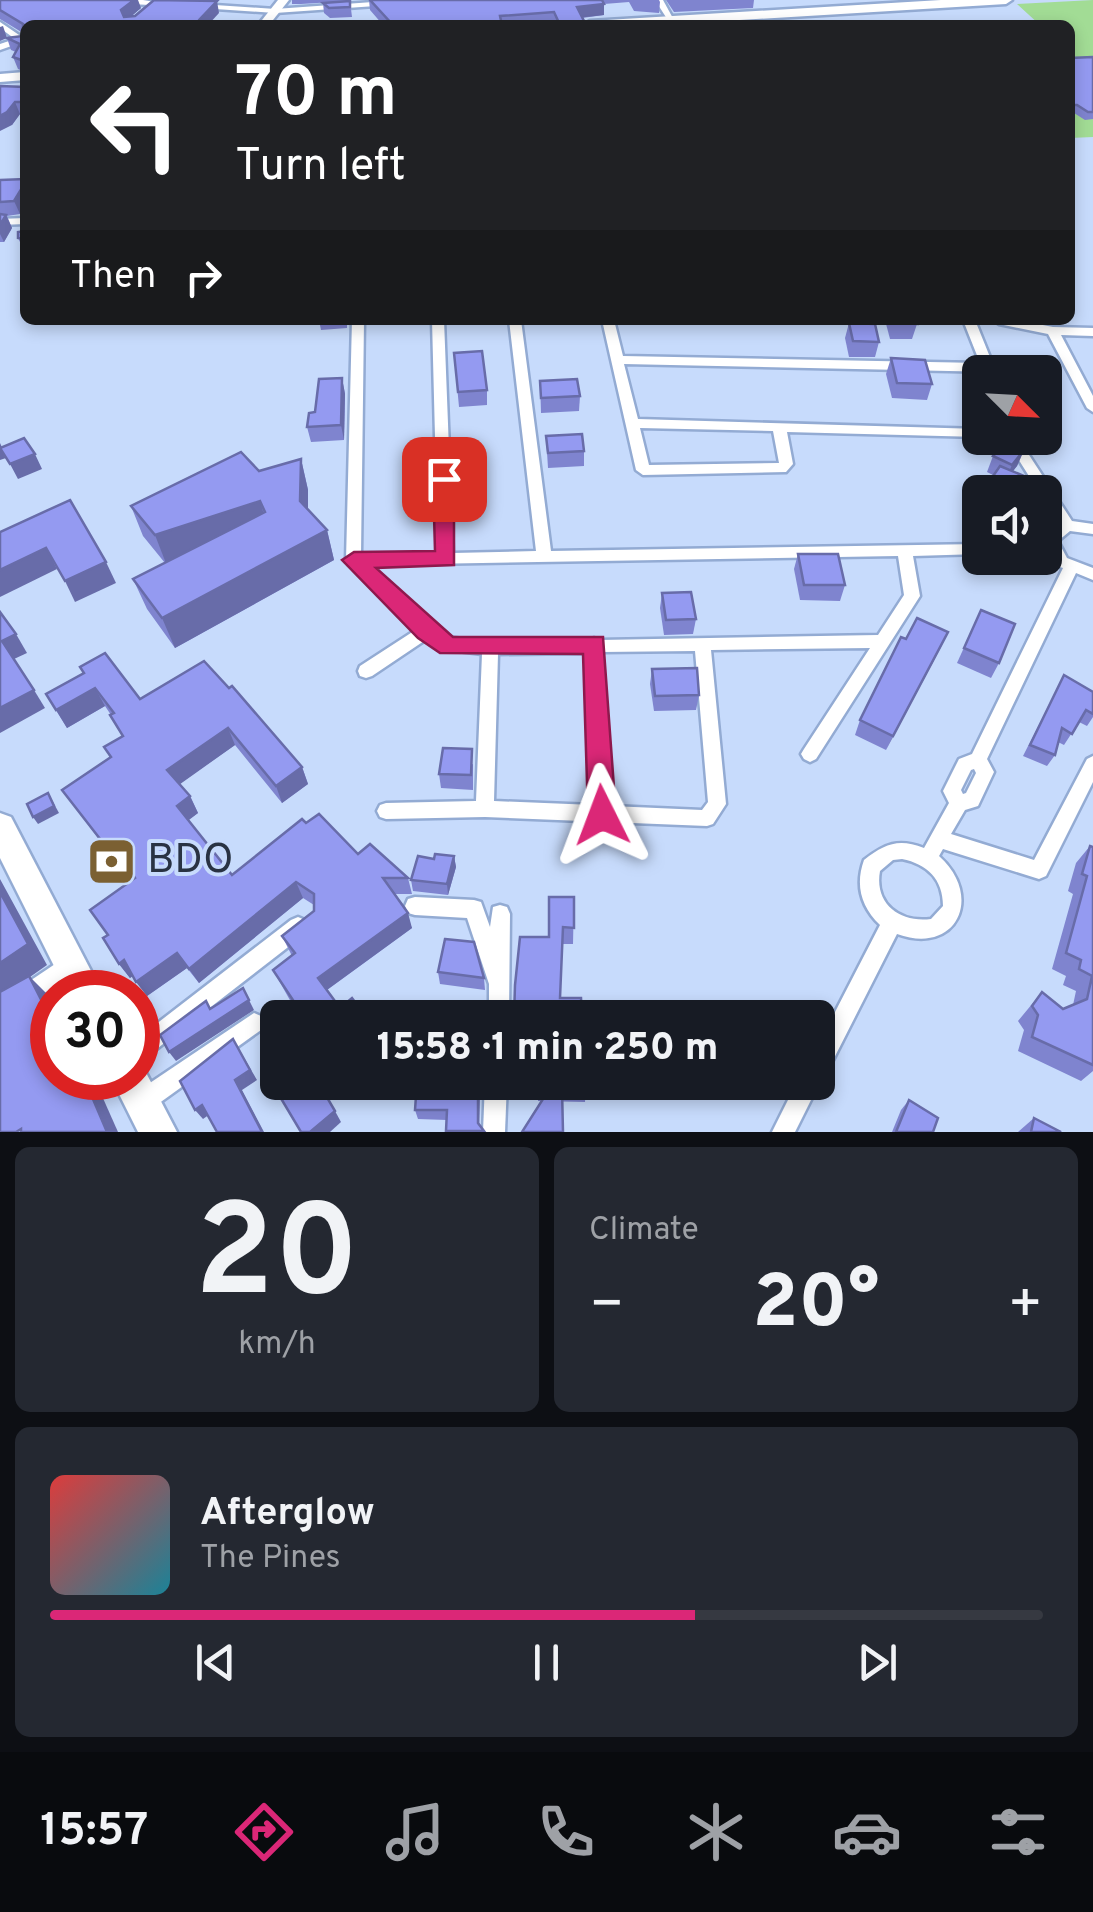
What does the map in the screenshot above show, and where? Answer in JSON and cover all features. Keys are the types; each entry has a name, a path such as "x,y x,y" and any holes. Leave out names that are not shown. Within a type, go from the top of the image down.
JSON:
{"main road":[{"path":"672,20 853,4 1006,0"},
{"path":"0,827 73,970"}],"street":[{"path":"92,0 163,3 138,20"},
{"path":"267,20 284,0"},
{"path":"659,0 672,20"},
{"path":"179,4 274,11 392,3"},
{"path":"0,24 20,39"},
{"path":"0,235 4,222"},
{"path":"358,325 354,560 427,632 448,646 881,641"},
{"path":"438,325 446,559"},
{"path":"515,325 544,556"},
{"path":"609,325 640,467 647,471 781,470 786,464 779,426"},
{"path":"972,325 983,355"},
{"path":"1024,325 1053,331 1093,332"},
{"path":"1053,331 1093,408"},
{"path":"619,360 962,369"},
{"path":"632,423 962,431"},
{"path":"1023,455 1067,525"},
{"path":"1062,528 1093,528"},
{"path":"354,560 962,548"},
{"path":"810,754 912,596 905,550"},
{"path":"1062,560 1071,568 1093,574"},
{"path":"928,858 959,802 972,800 985,772 978,760 1071,568"},
{"path":"366,671 427,632"},
{"path":"594,644 602,815"},
{"path":"386,810 485,809 707,818 717,804 702,644"},
{"path":"485,809 490,648"},
{"path":"939,838 1039,870 1093,764"},
{"path":"889,852 915,852 928,858 950,881 954,895 947,920 922,932 892,923 872,902 868,889 871,866 889,852"},
{"path":"415,906 474,909 500,986"},
{"path":"500,914 500,1000"},
{"path":"160,1035 309,918"},
{"path":"835,1033 892,923"},
{"path":"0,1013 30,999"},
{"path":"143,1104 254,1023"},
{"path":"494,1132 495,1100"},
{"path":"783,1132 800,1100"}],"green space":[{"path":"1093,0 1093,137 1075,138 1075,63 1081,62 1075,57 1075,20 1035,20 1017,4"}],"building":[{"path":"0,0 134,0 121,10 124,17 135,16 154,0 217,1 199,20 20,22 0,10"},
{"path":"370,0 602,0 604,4 577,7 584,20 558,20 554,12 500,16 501,20 388,20"},
{"path":"350,1 350,7 329,8 323,3"},
{"path":"1093,57 1093,112 1075,105 1075,58"},
{"path":"0,86 20,87 20,102 0,116"},
{"path":"20,179 20,191 14,201 0,202 0,180"},
{"path":"849,325 875,325 879,342 853,341"},
{"path":"482,351 487,390 458,392 454,353"},
{"path":"891,358 925,360 932,384 897,383"},
{"path":"342,378 341,425 307,427 309,413 315,412 319,379"},
{"path":"577,379 580,396 541,398 540,381"},
{"path":"582,434 584,451 548,453 546,436"},
{"path":"24,438 35,454 10,464 0,448"},
{"path":"241,452 259,471 301,459 300,501 327,530 162,618 133,579 265,512 260,501 155,535 131,506"},
{"path":"994,455 1020,455 1012,465"},
{"path":"1000,466 1022,475 994,475"},
{"path":"70,500 106,562 65,581 46,548 0,570 0,532"},
{"path":"798,554 838,554 845,585 804,585"},
{"path":"691,592 696,619 666,620 662,593"},
{"path":"981,610 1015,624 999,663 964,648"},
{"path":"0,612 16,634 2,641 34,690 0,708"},
{"path":"917,618 948,632 893,736 860,720 901,637 906,639"},
{"path":"105,653 140,699 204,661 229,688 232,686 302,767 276,786 228,728 167,770 190,796 177,806 232,875 302,819 306,823 319,814 358,854 370,844 408,878 383,878 408,913 318,978 334,1000 293,1000 273,970 295,953 282,936 314,911 314,894 296,882 189,969 177,953 153,970 129,970 124,960 119,964 103,938 108,935 90,910 135,878 116,849 111,853 62,790 111,757 104,747 123,736 110,715 114,713 95,688 56,710 46,694 84,673 80,667"},
{"path":"697,668 699,695 655,696 652,669"},
{"path":"1064,675 1093,692 1093,714 1086,710 1072,734 1062,728 1055,755 1030,745"},
{"path":"443,748 472,749 471,775 439,774"},
{"path":"48,793 54,806 33,817 27,804"},
{"path":"1090,846 1093,847 1093,1065 1032,1037 1038,1015 1032,1006 1042,992 1063,1009 1087,999 1092,976 1079,969 1081,960 1066,953 1087,876 1082,874"},
{"path":"435,854 454,856 447,884 411,880 418,856 434,859"},
{"path":"0,892 28,944 0,963"},
{"path":"549,897 574,897 574,928 563,927 560,998 581,1000 515,1000 520,937 549,937"},
{"path":"445,939 474,942 484,978 438,972"},
{"path":"30,978 30,1100 93,1100 107,1132 0,1132 0,992"},
{"path":"243,988 249,1000 169,1052 160,1035 206,1001 210,1009"},
{"path":"233,1039 250,1070 235,1080 262,1132 217,1132 202,1105 195,1110 180,1081"},
{"path":"282,1100 329,1100 335,1111 310,1132 301,1132"},
{"path":"416,1100 478,1100 478,1123 484,1131 446,1131 447,1110 415,1110"},
{"path":"542,1100 562,1100 563,1132 522,1132"},
{"path":"909,1100 938,1118 933,1132 896,1132"},
{"path":"1034,1118 1061,1132 1031,1132"}],"place":[{"name":"BDO","path":"112,861"}],"route":[{"path":"444,479 446,559 354,560 427,632 448,646 594,644 602,815"}]}
